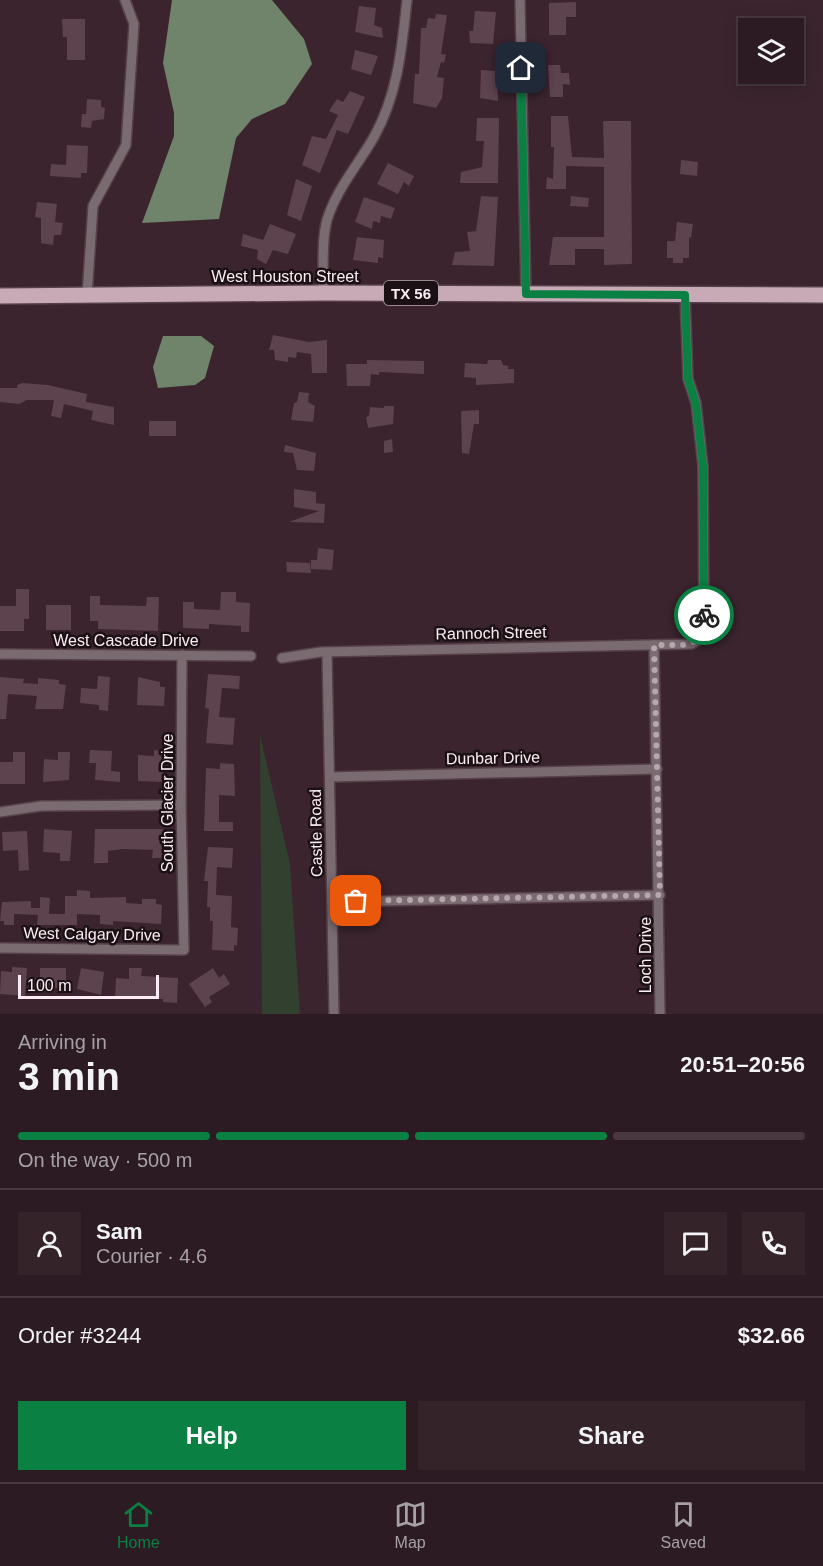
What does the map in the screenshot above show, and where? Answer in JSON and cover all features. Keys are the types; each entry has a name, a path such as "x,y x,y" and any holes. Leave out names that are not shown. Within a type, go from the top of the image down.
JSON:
{"main road":[{"name":"West Houston Street","path":"0,296 323,293 823,295"}],"street":[{"path":"87,296 93,206 126,145 134,24 125,0"},
{"path":"323,293 326,223 336,193 375,136 388,106 400,67 406,0"},
{"path":"520,0 526,294"},
{"name":"Rannoch Street","path":"282,658 327,652 692,644 700,640 704,633 703,466 696,404 688,379 685,295"},
{"name":"Loch Drive","path":"654,645 660,895 660,1014"},
{"name":"Castle Road","path":"327,652 334,1014"},
{"name":"West Cascade Drive","path":"0,654 251,656"},
{"name":"South Glacier Drive","path":"182,655 181,805 184,950"},
{"name":"Dunbar Drive","path":"330,777 657,769"},
{"path":"0,812 41,806 181,805"},
{"path":"333,902 660,895"},
{"name":"West Calgary Drive","path":"0,948 184,950"}],"shaded area":[{"path":"172,0 272,0 304,39 312,64 285,104 252,119 236,138 219,219 142,223 174,136 174,113 163,63"},
{"path":"163,336 201,336 214,346 205,378 195,385 158,388 153,367"},
{"path":"260,735 290,864 300,1014 262,1014"}],"building":[{"path":"576,2 576,17 566,17 566,35 549,35 549,3"},
{"path":"359,6 376,8 374,25 382,28 383,38 355,32"},
{"path":"475,11 496,12 493,44 470,43 469,31 473,31"},
{"path":"436,14 447,15 441,54 446,55 444,63 441,62 437,77 444,78 442,98 436,108 413,103 415,74 419,74 421,28 426,28 428,18 435,19"},
{"path":"62,19 85,19 85,60 67,60 67,37 63,37"},
{"path":"355,50 378,56 371,75 351,69"},
{"path":"548,65 560,65 561,73 569,73 570,85 563,84 563,97 550,97"},
{"path":"481,70 497,71 498,101 480,98"},
{"path":"350,91 365,97 348,134 337,130 320,173 302,165 312,136 326,139 338,115 329,111 337,99 343,102"},
{"path":"87,99 101,100 101,107 105,108 104,119 92,121 91,128 81,127 82,114 86,114"},
{"path":"551,116 568,116 572,157 604,158 603,121 631,121 632,264 604,265 604,249 575,249 575,265 549,265 553,237 604,237 604,167 566,166 566,189 546,189 547,177 553,179 554,147 551,147"},
{"path":"477,118 499,118 498,183 460,183 461,172 482,167 484,141 476,141"},
{"path":"67,145 88,146 87,173 81,173 81,178 50,176 51,164 66,165"},
{"path":"681,160 698,162 697,176 680,174"},
{"path":"388,163 414,176 409,186 404,182 398,194 377,184"},
{"path":"296,179 312,186 301,221 287,215"},
{"path":"481,196 498,197 494,266 452,265 455,252 470,251 467,232 476,231"},
{"path":"571,196 589,198 588,207 570,206"},
{"path":"364,197 395,208 391,219 381,216 380,223 373,221 372,229 355,222"},
{"path":"37,202 57,204 55,222 63,223 61,235 54,235 53,245 41,243 41,218 35,217"},
{"path":"677,222 693,224 691,238 689,237 689,258 683,258 683,263 673,263 673,258 667,258 667,241 675,241"},
{"path":"270,224 296,234 288,254 273,250 266,264 257,259 258,250 241,246 243,234 263,240"},
{"path":"357,237 384,240 383,258 378,257 378,263 353,260"},
{"path":"273,335 309,342 327,340 327,373 312,373 311,354 297,352 296,358 288,357 288,362 275,360 274,350 269,350"},
{"path":"367,360 424,361 424,374 379,372 379,375 371,374 370,386 347,386 346,364 367,364"},
{"path":"488,360 501,360 503,365 508,366 508,369 514,369 514,383 476,385 476,378 464,377 465,363 487,364"},
{"path":"22,383 48,385 87,394 86,402 114,407 114,425 91,420 93,411 64,404 61,418 51,416 54,400 27,400 19,404 0,402 0,388 17,388 17,385"},
{"path":"299,392 309,393 308,402 315,406 313,422 291,420"},
{"path":"384,406 394,406 393,424 368,428 366,417 369,416 370,407 384,408"},
{"path":"479,410 479,424 474,424 469,454 462,453 461,411"},
{"path":"149,421 176,421 176,436 149,436"},
{"path":"392,439 393,452 384,453 384,441"},
{"path":"285,445 316,453 314,471 297,470 293,453 284,452"},
{"path":"294,489 316,492 316,503 325,504 324,523 289,522 319,511 294,507"},
{"path":"318,548 334,550 332,570 311,569 311,560 317,560"},
{"path":"286,562 310,563 311,573 287,572"},
{"path":"16,589 29,589 29,619 24,619 24,631 0,631 0,606 16,606"},
{"path":"221,592 236,592 236,602 250,603 249,632 241,632 241,626 209,624 209,629 183,628 183,602 194,602 194,609 220,610"},
{"path":"90,596 100,596 100,605 146,606 147,597 159,597 158,631 98,629 98,621 90,621"},
{"path":"46,605 71,605 71,630 46,630"},
{"path":"208,674 240,676 239,689 222,688 219,717 235,718 233,745 206,743 209,709 205,708"},
{"path":"98,676 110,677 108,711 99,710 99,705 80,703 81,688 97,689"},
{"path":"0,677 24,679 23,683 38,684 38,678 59,680 59,684 66,685 63,709 35,709 37,696 8,694 6,719 0,719"},
{"path":"138,677 160,682 160,687 165,687 164,706 137,705"},
{"path":"90,750 112,751 111,771 120,772 120,782 95,780 96,763 89,763"},
{"path":"154,750 164,751 163,782 138,781 138,755 154,756"},
{"path":"13,752 25,752 25,784 0,784 0,762 13,762"},
{"path":"58,752 70,752 69,780 43,782 44,759 58,760"},
{"path":"220,763 234,764 235,796 219,795 219,822 233,822 233,831 204,831 206,768 220,769"},
{"path":"44,829 72,831 70,861 60,861 60,853 43,852"},
{"path":"95,829 163,829 162,858 152,858 153,850 123,849 108,851 108,863 94,863"},
{"path":"27,831 29,870 19,871 18,850 3,851 2,832"},
{"path":"208,847 233,848 232,868 217,867 216,895 232,896 231,927 238,928 237,946 234,945 234,951 212,950 213,921 210,921 210,907 207,907 208,881 204,881"},
{"path":"77,890 90,891 90,898 126,897 126,903 142,904 142,899 156,899 156,904 162,905 161,924 113,921 113,925 100,924 100,915 77,914 77,925 37,925 38,915 14,914 14,925 4,925 4,921 0,921 2,902 31,901 31,908 40,908 40,897 50,898 49,914 65,914 65,896 77,896"},
{"path":"12,967 27,968 25,996 0,994 1,971 12,972"},
{"path":"40,968 66,968 66,988 40,988"},
{"path":"81,968 104,972 101,995 77,989"},
{"path":"129,968 142,968 141,976 178,978 177,1003 163,1002 163,999 115,998 116,978 129,979"},
{"path":"213,968 219,978 224,974 230,984 209,997 212,1002 205,1007 189,984"}],"way so far":[{"path":"356,901 660,895 654,645 692,644 700,640 704,633 704,615"}],"route":[{"path":"521,68 526,294 685,295 688,379 696,404 703,466 704,615"}]}
